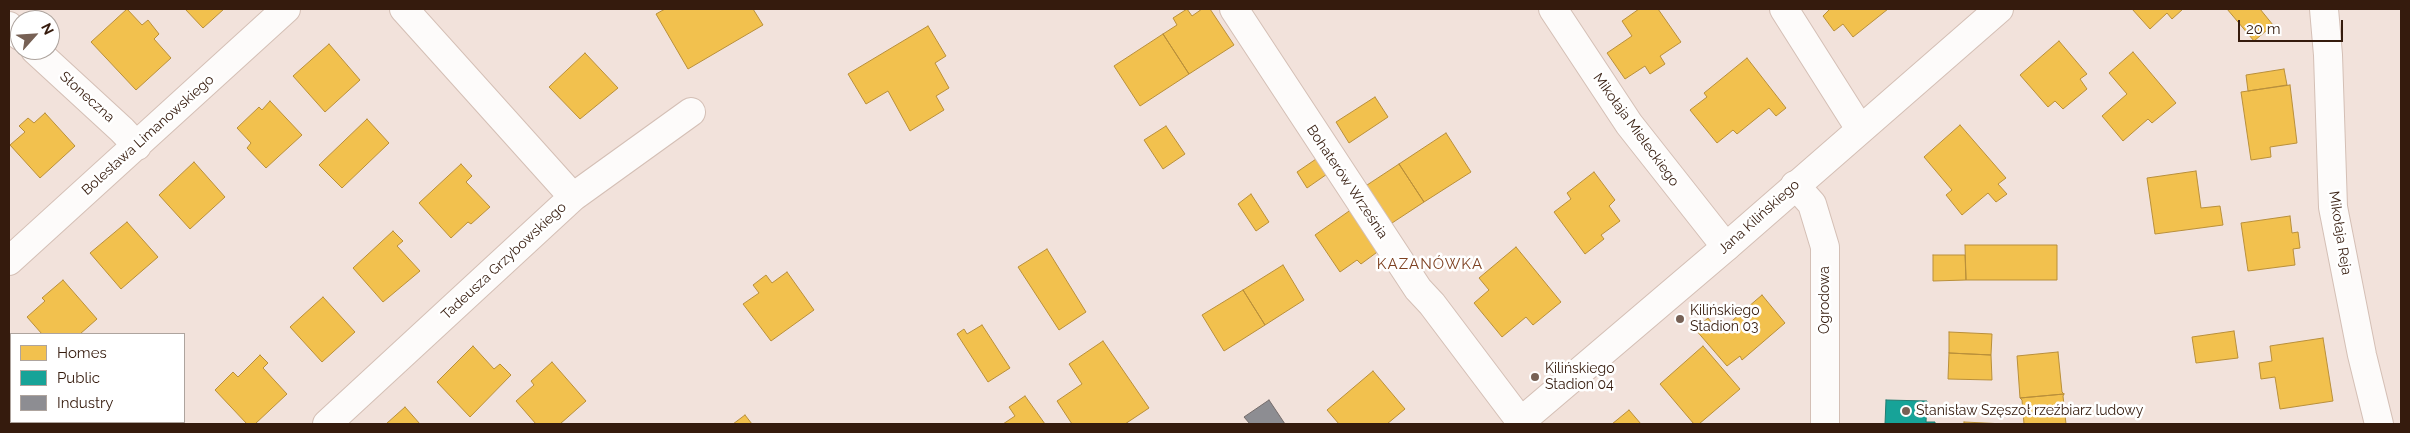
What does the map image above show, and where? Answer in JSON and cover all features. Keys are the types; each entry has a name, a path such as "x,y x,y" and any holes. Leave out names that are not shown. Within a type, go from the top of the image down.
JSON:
{"street":[{"name":"Bolesława Limanowskiego","path":"9,261 286,9"},
{"path":"404,9 573,197"},
{"name":"Bohaterów Września","path":"1234,9 1418,289 1432,304 1520,423"},
{"name":"Mikołaja Mieleckiego","path":"1553,9 1629,124 1726,247"},
{"path":"1784,9 1860,129"},
{"name":"Jana Kilińskiego","path":"1520,423 1726,247 1998,9"},
{"name":"Mikołaja Reja","path":"2324,9 2328,55 2333,207 2362,354 2379,424"},
{"name":"Słoneczna","path":"46,60 122,130 136,146"},
{"name":"Tadeusza Grzybowskiego","path":"327,424 573,197 691,112"},
{"name":"Ogrodowa","path":"1795,185 1812,204 1825,247 1825,424"}],"building: Homes":[{"path":"127,9 142,25 148,20 159,34 154,39 171,58 136,90 91,42"},
{"path":"185,9 224,9 203,28"},
{"path":"665,9 753,9 763,25 688,69 656,14"},
{"path":"1187,9 1192,16 1202,9 1210,9 1234,45 1189,74 1163,34 1177,25 1173,18"},
{"path":"1639,9 1658,9 1681,42 1660,56 1665,64 1650,74 1645,66 1625,79 1607,53 1632,36 1622,21"},
{"path":"1830,9 1888,9 1853,37 1843,24 1834,31 1823,16"},
{"path":"2132,9 2183,9 2172,19 2167,13 2150,29"},
{"path":"2227,9 2260,9 2273,25 2254,41"},
{"path":"928,26 946,56 935,63 949,88 936,96 944,110 910,131 888,91 866,104 848,74"},
{"path":"1163,34 1189,74 1140,106 1114,66"},
{"path":"2059,41 2087,74 2080,79 2087,89 2063,109 2055,101 2048,107 2020,75"},
{"path":"329,44 360,80 325,112 293,76"},
{"path":"2133,52 2176,103 2152,123 2148,119 2123,141 2102,116 2127,94 2109,73"},
{"path":"585,53 618,88 580,119 549,87"},
{"path":"1747,58 1786,108 1776,116 1769,108 1737,134 1733,130 1717,143 1690,110 1707,97 1704,93"},
{"path":"2284,69 2287,85 2248,91 2246,75"},
{"path":"2290,85 2297,143 2270,147 2271,157 2251,160 2241,92"},
{"path":"1375,97 1388,117 1349,143 1336,122"},
{"path":"270,101 302,135 266,168 247,148 251,143 237,128 259,107 262,110"},
{"path":"45,113 75,146 40,178 10,145 25,132 19,126 28,118 34,123"},
{"path":"367,119 389,143 342,188 319,165"},
{"path":"1960,125 2006,178 1998,184 2007,194 1996,202 1988,193 1962,215 1946,195 1952,190 1924,157"},
{"path":"1166,126 1185,154 1163,169 1144,140"},
{"path":"1446,133 1471,172 1424,202 1399,164"},
{"path":"1319,157 1330,172 1307,188 1297,172"},
{"path":"194,162 225,197 190,229 159,195"},
{"path":"461,164 472,176 466,182 490,207 471,224 468,222 451,238 419,203"},
{"path":"1399,164 1424,202 1389,225 1364,187"},
{"path":"2196,171 2201,208 2220,206 2223,225 2155,234 2147,178"},
{"path":"1594,172 1615,200 1609,206 1620,221 1601,235 1604,239 1585,254 1554,212 1571,199 1567,193"},
{"path":"1251,194 1269,222 1256,231 1238,204"},
{"path":"1352,209 1380,250 1361,264 1357,260 1340,272 1315,235"},
{"path":"2290,216 2292,233 2298,232 2300,248 2293,249 2295,265 2248,271 2241,223"},
{"path":"127,222 158,257 121,289 90,253"},
{"path":"393,231 403,241 397,246 420,271 383,302 353,268"},
{"path":"1965,245 2057,245 2057,280 1966,280"},
{"path":"1516,247 1561,302 1533,325 1526,317 1502,337 1474,303 1489,290 1479,278"},
{"path":"1047,249 1086,312 1059,330 1018,267"},
{"path":"1933,255 1965,255 1966,280 1933,281"},
{"path":"1283,265 1304,300 1265,325 1243,290"},
{"path":"787,272 814,310 771,341 743,304 759,293 753,285 766,275 772,283"},
{"path":"63,280 97,319 81,333 41,333 27,317 45,301 42,298"},
{"path":"1243,290 1265,325 1224,351 1202,315"},
{"path":"1762,295 1785,323 1742,360 1740,356 1727,366 1695,329 1708,318 1719,332"},
{"path":"323,297 355,332 322,362 290,327"},
{"path":"982,325 1010,368 988,382 957,334 964,329 967,334"},
{"path":"2234,331 2238,358 2196,363 2192,337"},
{"path":"1949,332 1992,334 1991,355 1949,353"},
{"path":"2323,338 2333,401 2280,409 2275,377 2261,379 2259,363 2272,361 2270,346"},
{"path":"1103,341 1149,408 1125,424 1072,424 1057,401 1082,384 1069,364"},
{"path":"473,346 494,369 500,364 511,375 470,417 437,382"},
{"path":"1703,346 1740,389 1699,424 1694,424 1660,384"},
{"path":"2058,352 2062,392 2064,394 2020,398 2017,356"},
{"path":"1949,353 1991,355 1992,380 1948,379"},
{"path":"260,355 268,363 263,368 287,394 255,424 247,424 215,390 233,372 238,377"},
{"path":"552,362 586,401 560,424 536,424 516,401 534,385 531,381"},
{"path":"1373,371 1405,409 1387,424 1339,424 1327,410"},
{"path":"2064,394 2066,424 2024,424 2022,400 2020,398"},
{"path":"1025,396 1045,424 1003,424 1015,416 1009,407"},
{"path":"405,407 420,424 386,424"},
{"path":"1629,410 1641,424 1612,424"},
{"path":"745,415 752,424 733,424"},
{"path":"1964,422 2005,424 1964,424"},
{"path":"183,423 184,424 147,424"}],"building: Public":[{"name":"Stanisław Szęszoł rzeźbiarz ludowy","path":"1886,400 1927,401 1926,422 1935,422 1935,424 1885,424"}],"building: Industry":[{"path":"1269,400 1285,424 1250,424 1244,417"}],"place":[{"name":"Kilińskiego Stadion 03","path":"1680,319"},
{"name":"Kilińskiego Stadion 04","path":"1535,377"},
{"name":"Stanisław Szęszoł rzeźbiarz ludowy","path":"1906,411"}],"district":[{"name":"KAZANÓWKA","path":"1430,264"}]}
